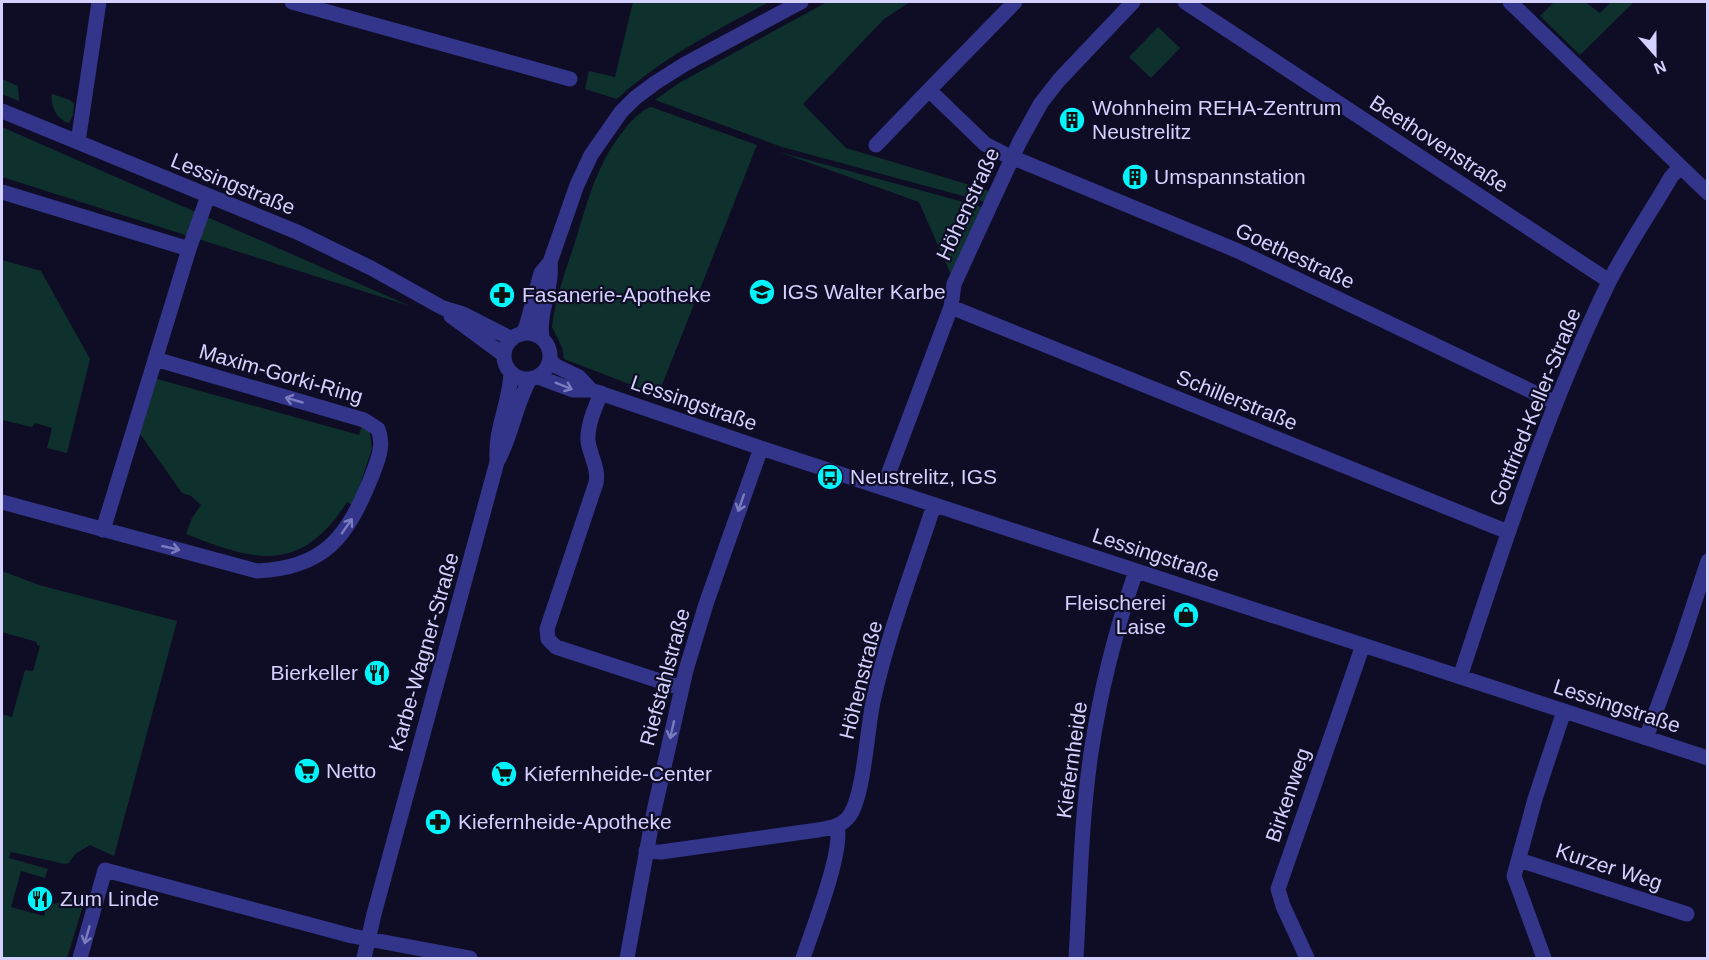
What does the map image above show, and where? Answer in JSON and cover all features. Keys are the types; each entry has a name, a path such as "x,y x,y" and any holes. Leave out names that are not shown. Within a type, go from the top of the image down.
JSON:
{"street":[{"path":"78,142 99,2"},
{"path":"292,2 570,79"},
{"path":"550,261 551,275 541,324 542,338 550,351 550,360 547,369 534,378 518,378 505,364 506,348 526,327 541,273 550,261 576,187 591,155 621,112 648,88 685,64 801,2"},
{"path":"876,145 1015,2"},
{"name":"Höhenstraße","path":"883,488 951,307 954,284 1012,157 1041,104 1059,80 1133,2"},
{"name":"Beethovenstraße","path":"1185,2 1610,281"},
{"path":"1510,2 1707,193"},
{"name":"Goethestraße","path":"929,90 985,144 1238,251 1556,403"},
{"name":"Lessingstraße","path":"2,111 297,232 371,268 443,308 517,336"},
{"name":"Gottfried-Keller-Straße","path":"1460,677 1508,532 1556,403 1610,281 1671,177 1680,167"},
{"path":"2,192 189,249"},
{"path":"109,532 155,359 208,196"},
{"name":"Schillerstraße","path":"951,307 1508,532"},
{"name":"Lessingstraße","path":"443,308 458,322 504,355"},
{"path":"517,336 534,334 542,338"},
{"name":"Maxim-Gorki-Ring","path":"2,502 257,571 299,565 319,555 333,544 349,525 365,492 382,444 378,429 371,423 155,359"},
{"name":"Lessingstraße","path":"550,360 556,366 579,377 596,392"},
{"name":"Karbe-Wagner-Straße","path":"497,462 496,444 511,373"},
{"name":"Lessingstraße","path":"534,378 573,390 596,392 1707,758"},
{"name":"Karbe-Wagner-Straße","path":"364,958 376,904 497,462 506,446 524,388 534,378"},
{"path":"596,392 588,436 597,471 596,483 547,629 548,639 556,647 681,688"},
{"name":"Riefstahlstraße","path":"627,958 646,851 681,688 706,604 761,448"},
{"name":"Höhenstraße","path":"837,826 850,815 856,803 879,680 934,505"},
{"path":"1646,738 1680,646 1707,561"},
{"name":"Kiefernheide","path":"1076,958 1083,838 1092,752 1111,661 1136,571"},
{"name":"Birkenweg","path":"1307,958 1282,906 1278,889 1363,645"},
{"path":"1544,958 1514,876 1535,799 1564,711"},
{"path":"646,851 661,852 837,826 839,838 835,857 803,958"},
{"name":"Kurzer Weg","path":"1519,860 1687,914"},
{"path":"80,958 105,870 368,939 470,958"}],"green space":[{"path":"633,2 769,2 710,34 652,70 617,99 585,89 589,71 615,77"},
{"path":"827,2 910,2 884,19 803,104 846,148 990,191 985,202 782,147 655,100 679,83"},
{"path":"1554,2 1585,2 1600,13 1611,2 1634,2 1580,55 1540,16"},
{"path":"1158,27 1180,48 1151,78 1129,57"},
{"path":"2,79 18,86 19,101 2,94"},
{"path":"52,94 70,100 74,104 73,115 69,123 55,112"},
{"path":"651,107 757,145 658,395 564,359 562,347 552,327 562,283 599,170 624,130 638,115"},
{"path":"2,127 410,306 2,177"},
{"path":"779,152 982,207 952,277 919,202"},
{"path":"2,260 41,271 90,359 67,453 47,448 52,428 35,423 32,427 2,420"},
{"path":"150,377 359,435 362,425 370,433 372,449 353,505 347,502 330,525 312,541 294,551 276,556 234,551 186,534 192,518 201,505 191,496 182,493 136,428"},
{"path":"2,571 39,585 177,621 114,856 90,845 75,854 69,863 65,864 11,852 9,858 48,869 45,878 21,871 11,907 44,916 48,902 54,904 82,895 86,896 67,958 2,958 2,714 12,717 25,670 33,671 40,646 37,642 2,632"}],"place":[{"name":"Wohnheim REHA-Zentrum Neustrelitz","path":"1072,120"},
{"name":"Umspannstation","path":"1135,177"},
{"name":"IGS Walter Karbe","path":"762,292"},
{"name":"Fasanerie-Apotheke","path":"502,295"},
{"name":"Neustrelitz, IGS","path":"830,477"},
{"name":"Fleischerei Laise","path":"1186,615"},
{"name":"Bierkeller","path":"377,673"},
{"name":"Netto","path":"307,771"},
{"name":"Kiefernheide-Center","path":"504,774"},
{"name":"Kiefernheide-Apotheke","path":"438,822"},
{"name":"Zum Linde","path":"40,899"}]}
